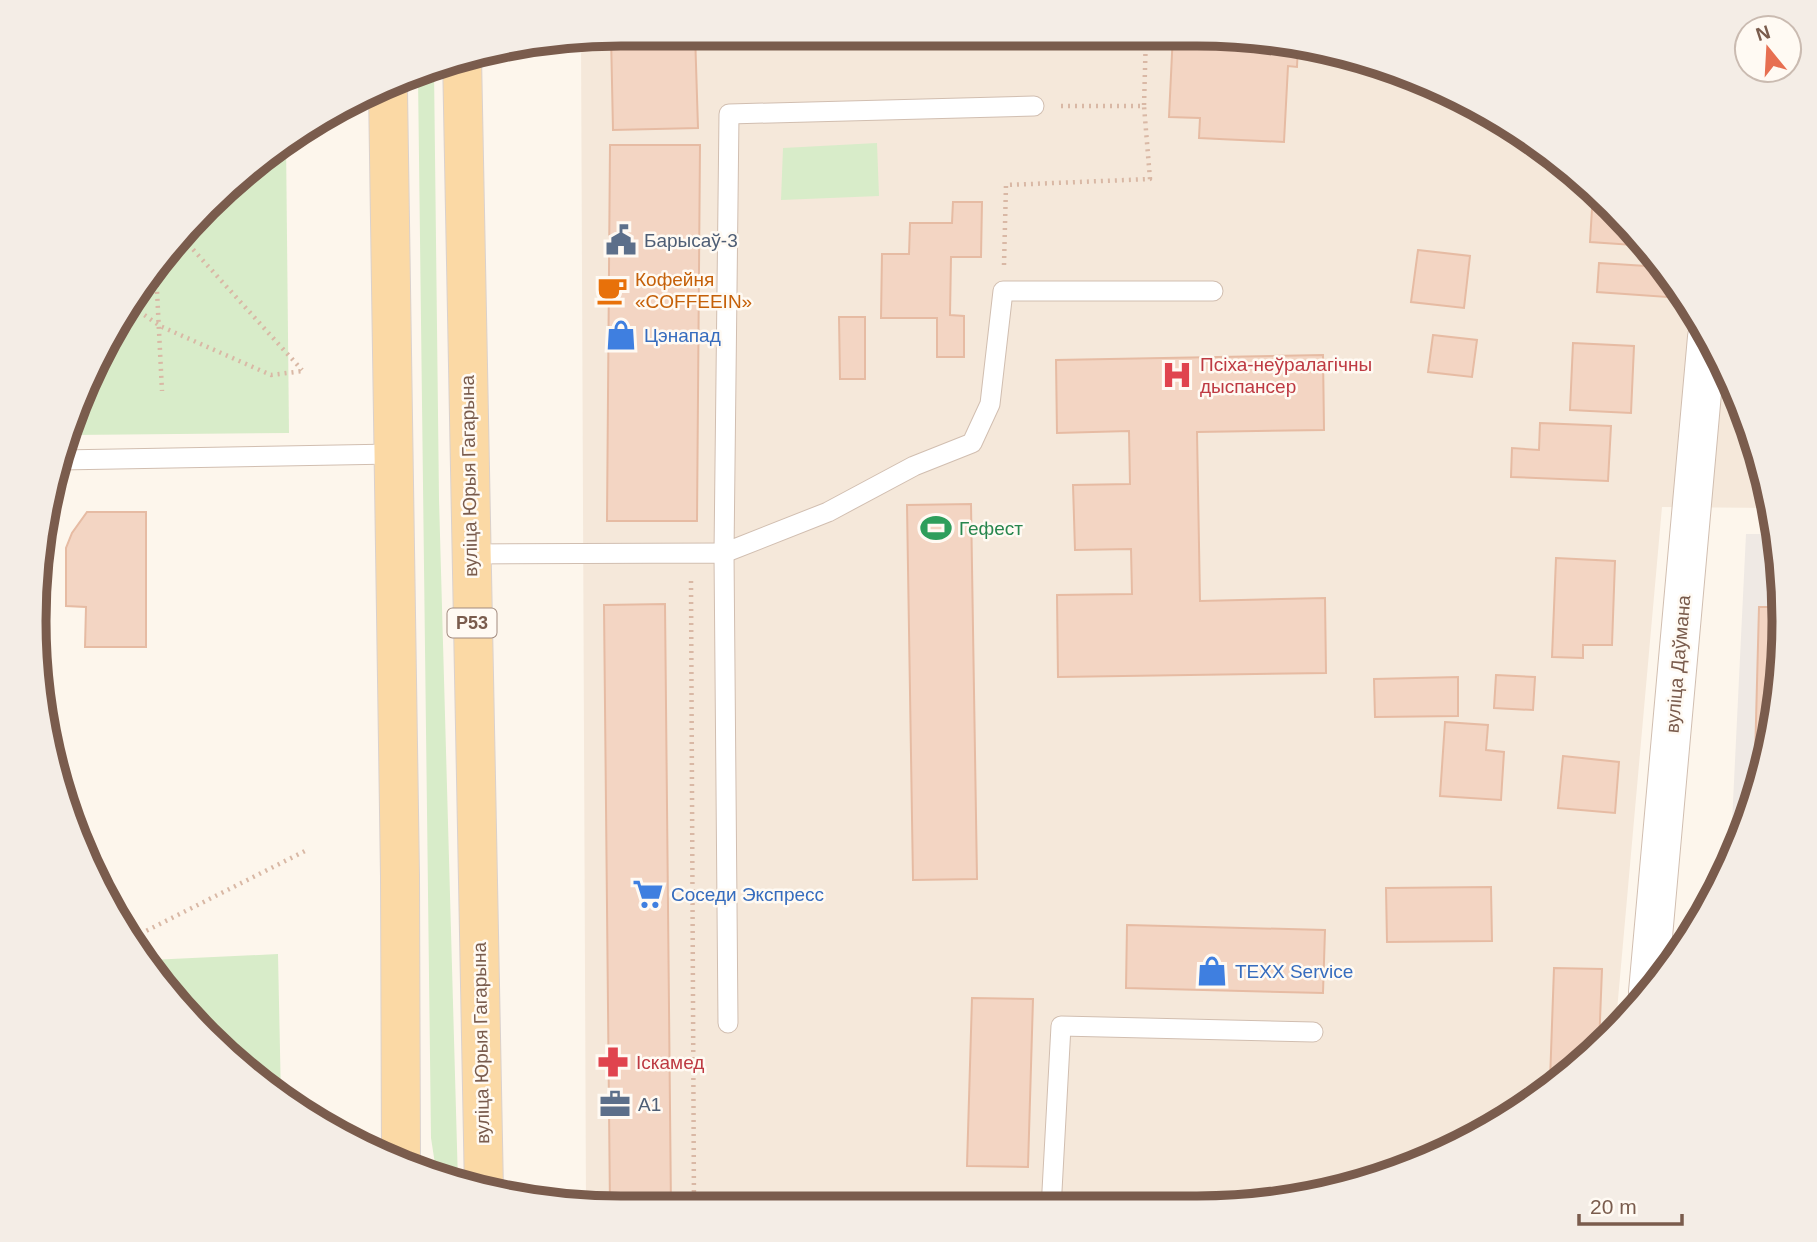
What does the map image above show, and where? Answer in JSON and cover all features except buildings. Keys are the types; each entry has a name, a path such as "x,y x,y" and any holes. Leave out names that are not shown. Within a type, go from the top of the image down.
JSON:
{"main road":[{"name":"вуліца Юрыя Гагарына","path":"463,68 470,554 484,1180"},
{"path":"387,95 400,876 401,1153"}],"street":[{"name":"вуліца Даўмана","path":"1650,975 1705,354"}],"lane":[{"path":"728,1023 724,553 729,114 1034,106"},
{"path":"470,554 724,553 828,512 914,466 972,443 990,404 1003,291 1213,291"},
{"path":"69,460 393,454"},
{"path":"1052,1196 1061,1026 1313,1032"}],"path":[{"path":"1003,291 1006,185 1150,179 1144,106 1146,46"},
{"path":"1034,106 1144,106"},
{"path":"137,310 160,326 271,375 303,371 187,243"},
{"path":"157,281 162,391"},
{"path":"679,581 692,581 694,1196"},
{"path":"138,935 305,851"}],"shaded area":[{"path":"1196,46 1271,50 1345,65 1381,76 1451,105 1516,142 1575,188 1603,214 1653,271 1675,301 1712,366 1741,436 1760,508 1662,507 1617,1013 1603,1028 1546,1078 1516,1100 1451,1137 1416,1153 1345,1177 1271,1192 1196,1196 586,1195 581,47"},
{"path":"1746,534 1765,534 1772,621 1767,696 1752,770 1732,831"}],"green space":[{"path":"434,77 439,499 458,1173 435,1166 431,1138 418,83"},
{"path":"877,143 879,196 781,200 783,148"},
{"path":"286,153 289,433 76,435 105,366 142,301 164,271 214,214"},
{"path":"278,954 281,1085 214,1028 156,960"}],"place":[{"name":"Барысаў-3","path":"621,240"},
{"name":"Кофейня «COFFEEIN»","path":"612,290"},
{"name":"Цэнапад","path":"621,335"},
{"name":"Псіха-неўралагічны дыспансер","path":"1177,375"},
{"name":"Гефест","path":"936,528"},
{"name":"Соседи Экспресс","path":"648,894"},
{"name":"TEXX Service","path":"1212,971"},
{"name":"Іскамед","path":"613,1062"},
{"name":"A1","path":"615,1104"}]}
